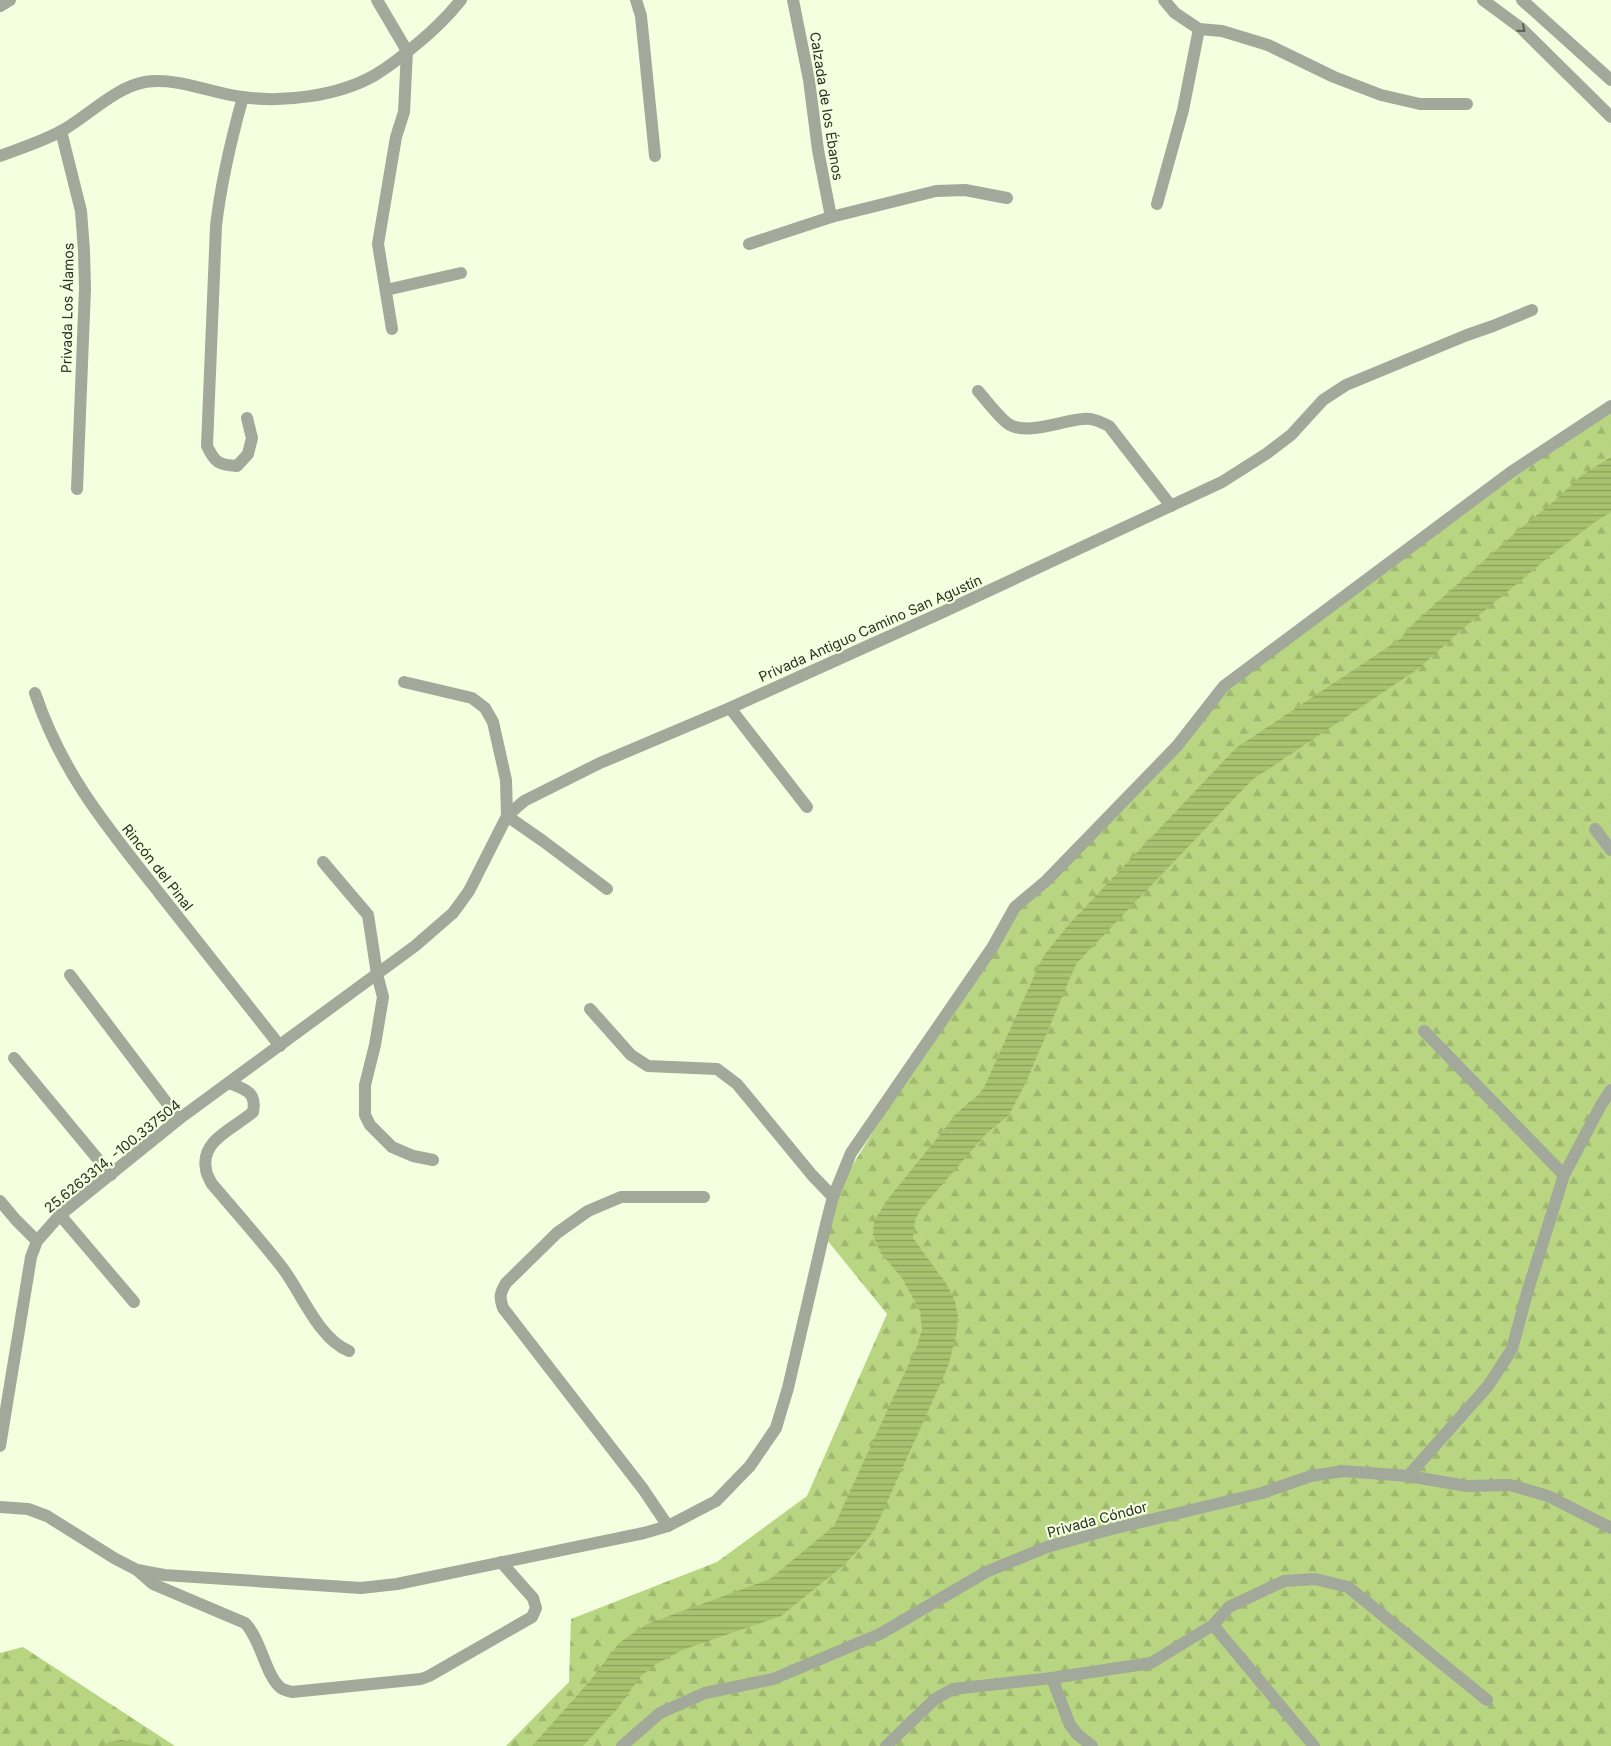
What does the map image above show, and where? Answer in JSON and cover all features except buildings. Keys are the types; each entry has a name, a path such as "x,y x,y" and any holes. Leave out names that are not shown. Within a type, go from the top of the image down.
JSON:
{"street":[{"path":"0,6 10,0"},
{"path":"377,0 407,51 404,112 396,137 378,244 392,330"},
{"path":"0,156 62,131 128,88 144,82 177,83 243,97 283,98 315,95 345,88 375,75 407,51 432,31 451,13 461,0"},
{"path":"636,0 640,16 655,156"},
{"name":"Calzada de los Ébanos","path":"793,0 809,80 818,150 831,217"},
{"path":"1164,0 1175,13 1199,29 1222,31 1268,45 1334,77 1381,95 1420,104 1466,104"},
{"path":"1483,0 1521,28 1611,117"},
{"path":"1522,0 1611,80"},
{"path":"1157,204 1183,110 1199,29"},
{"path":"243,97 227,156 216,226 207,446 212,456 223,465 237,466 248,454 252,438 247,418"},
{"name":"Privada Los Álamos","path":"62,131 81,211 84,251 85,288 77,489"},
{"path":"749,244 831,217 936,190 965,190 1007,198"},
{"path":"386,290 461,273"},
{"name":"Privada Antiguo Camino San Agustín","path":"280,1046 415,946 453,913 469,891 507,816 524,801 592,767 730,708 943,612 1222,482 1266,454 1291,435 1323,400 1346,385 1532,310"},
{"path":"978,391 1008,424 1020,428 1031,428 1085,418 1099,420 1109,426 1171,506"},
{"path":"137,1570 164,1575 361,1588 397,1584 644,1533 668,1526 716,1501 750,1466 776,1428 788,1388 833,1197 851,1153 992,948 1015,907 1046,881 1177,746 1224,686 1511,472 1611,406"},
{"path":"404,682 472,698 485,708 493,722 506,780 507,816 607,889"},
{"name":"Rincón del Pinal","path":"34,693 52,739 97,814 280,1046"},
{"path":"730,708 807,807"},
{"path":"1596,829 1611,850"},
{"path":"323,862 368,915 377,974 383,997 375,1045 365,1085 365,1115 370,1126 392,1148 413,1156 433,1160"},
{"path":"70,975 180,1120"},
{"path":"590,1009 631,1055 648,1066 717,1069 737,1084 812,1175 833,1197"},
{"path":"1424,1031 1564,1175"},
{"name":"25.6263314, -100.337504","path":"0,1446 32,1257 37,1241 60,1215 180,1120 280,1046"},
{"path":"14,1058 111,1175"},
{"path":"229,1083 245,1089 251,1094 254,1104 253,1112 218,1136 206,1154 206,1170 212,1184 282,1266 323,1333 341,1348 349,1351"},
{"path":"1408,1476 1488,1386 1512,1350 1527,1293 1564,1175 1606,1107 1611,1090"},
{"path":"668,1526 642,1489 503,1308 500,1292 506,1283 557,1233 588,1211 621,1197 704,1197"},
{"path":"0,1201 37,1241"},
{"path":"60,1215 134,1302"},
{"name":"Privada Cóndor","path":"622,1746 660,1713 705,1692 773,1679 880,1634 986,1572 1047,1547 1108,1530 1262,1493 1311,1476 1343,1471 1408,1476 1467,1486 1510,1485 1548,1496 1611,1528"},
{"path":"0,1507 28,1509 47,1516 114,1558 137,1570 153,1584 245,1622 252,1630 274,1681 281,1688 292,1692 421,1679 532,1617 536,1608 533,1598 501,1562"},
{"path":"886,1746 935,1699 953,1689 1052,1678 1151,1663 1213,1625 1229,1607 1284,1581 1315,1579 1348,1587 1487,1700"},
{"path":"1213,1625 1314,1746"},
{"path":"1052,1678 1070,1725 1077,1734 1092,1746"}],"green space":[{"path":"1611,406 1611,1746 506,1746 569,1682 571,1619 717,1562 807,1496 887,1314 823,1235 833,1197 945,1015 1015,907 1046,881 1224,686"},
{"path":"23,1647 175,1746 0,1746 0,1653"}],"shaded area":[{"path":"1611,457 1611,512 1550,556 1418,669 1252,780 1076,964 1027,1080 1009,1115 987,1133 920,1210 915,1220 913,1238 947,1285 955,1301 958,1317 957,1331 943,1378 875,1529 862,1546 843,1566 781,1616 682,1650 653,1666 640,1677 618,1708 583,1746 532,1746 590,1681 619,1643 647,1624 770,1579 834,1526 917,1346 922,1329 920,1311 902,1278 880,1252 873,1235 874,1221 888,1199 958,1112 982,1092 1039,965 1045,954 1070,923 1236,748 1400,639 1415,622 1582,475"},
{"path":"121,1740 157,1746 103,1746 109,1742"}]}
